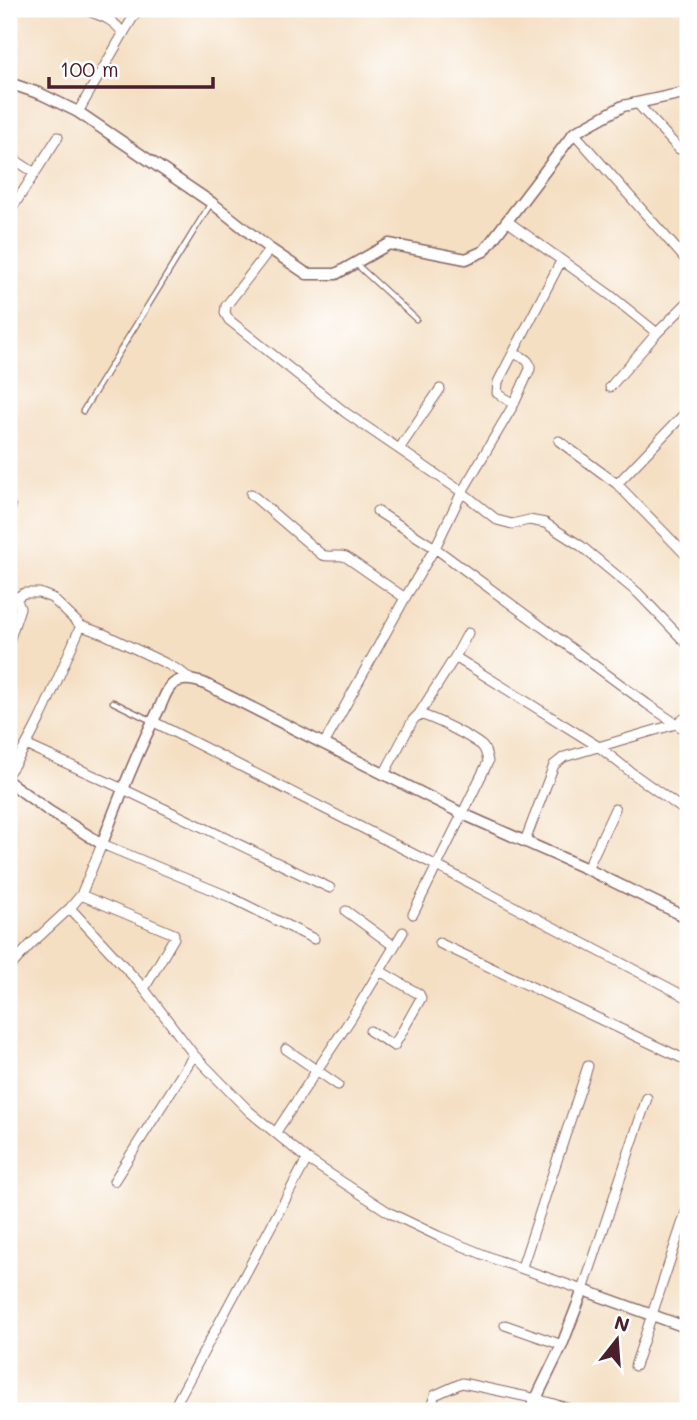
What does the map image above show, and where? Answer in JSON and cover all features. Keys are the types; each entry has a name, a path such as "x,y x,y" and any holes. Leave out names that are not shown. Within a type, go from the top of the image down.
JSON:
{"street":[{"path":"82,9 111,20 123,34"},
{"path":"78,112 138,9"},
{"path":"9,83 41,94 78,112 212,203 307,274 336,274 388,244 466,259 484,251 574,134 623,106 688,92"},
{"path":"637,103 679,149"},
{"path":"574,134 688,262"},
{"path":"9,213 58,137"},
{"path":"9,156 36,173"},
{"path":"507,221 610,295 657,333"},
{"path":"271,249 226,306 225,313 229,320 346,413 462,492 497,520 512,524 529,520 545,523 581,546 638,593 688,645"},
{"path":"514,404 498,393 501,375 561,261"},
{"path":"610,387 688,302"},
{"path":"324,744 435,548 462,492 514,404 531,365 513,353"},
{"path":"399,449 440,389"},
{"path":"617,484 688,410"},
{"path":"559,441 617,484 688,557"},
{"path":"251,494 322,555 346,557 405,597"},
{"path":"377,511 435,548 688,732"},
{"path":"9,641 20,608 12,595 39,593 52,598 81,626 167,664 190,679 463,814 587,869 688,918"},
{"path":"9,772 47,704 81,626"},
{"path":"384,774 413,720 468,633"},
{"path":"455,657 599,747 688,813"},
{"path":"9,968 80,895 152,721 171,686 190,679"},
{"path":"413,915 488,762 484,747 455,729 419,714"},
{"path":"525,841 554,765 564,757 676,724 688,716"},
{"path":"152,721 688,998"},
{"path":"26,745 330,888"},
{"path":"9,782 102,844 230,897 314,939"},
{"path":"587,869 615,809"},
{"path":"80,895 174,934 144,989"},
{"path":"70,908 144,989 194,1055 250,1112 307,1159 390,1213 438,1236 497,1260 688,1328"},
{"path":"346,911 394,947"},
{"path":"276,1132 352,1017 403,932"},
{"path":"439,943 688,1061"},
{"path":"370,1031 394,1046 421,998 419,994 380,971"},
{"path":"286,1049 338,1086"},
{"path":"114,1181 194,1055"},
{"path":"522,1268 588,1066"},
{"path":"530,1411 562,1345 583,1290 647,1098"},
{"path":"173,1411 307,1159"},
{"path":"635,1366 688,1206"},
{"path":"505,1325 562,1345"},
{"path":"430,1411 435,1395 462,1383 578,1411"}],"lane":[{"path":"83,411 212,203"},
{"path":"355,263 416,318"},
{"path":"113,702 152,721"}]}
